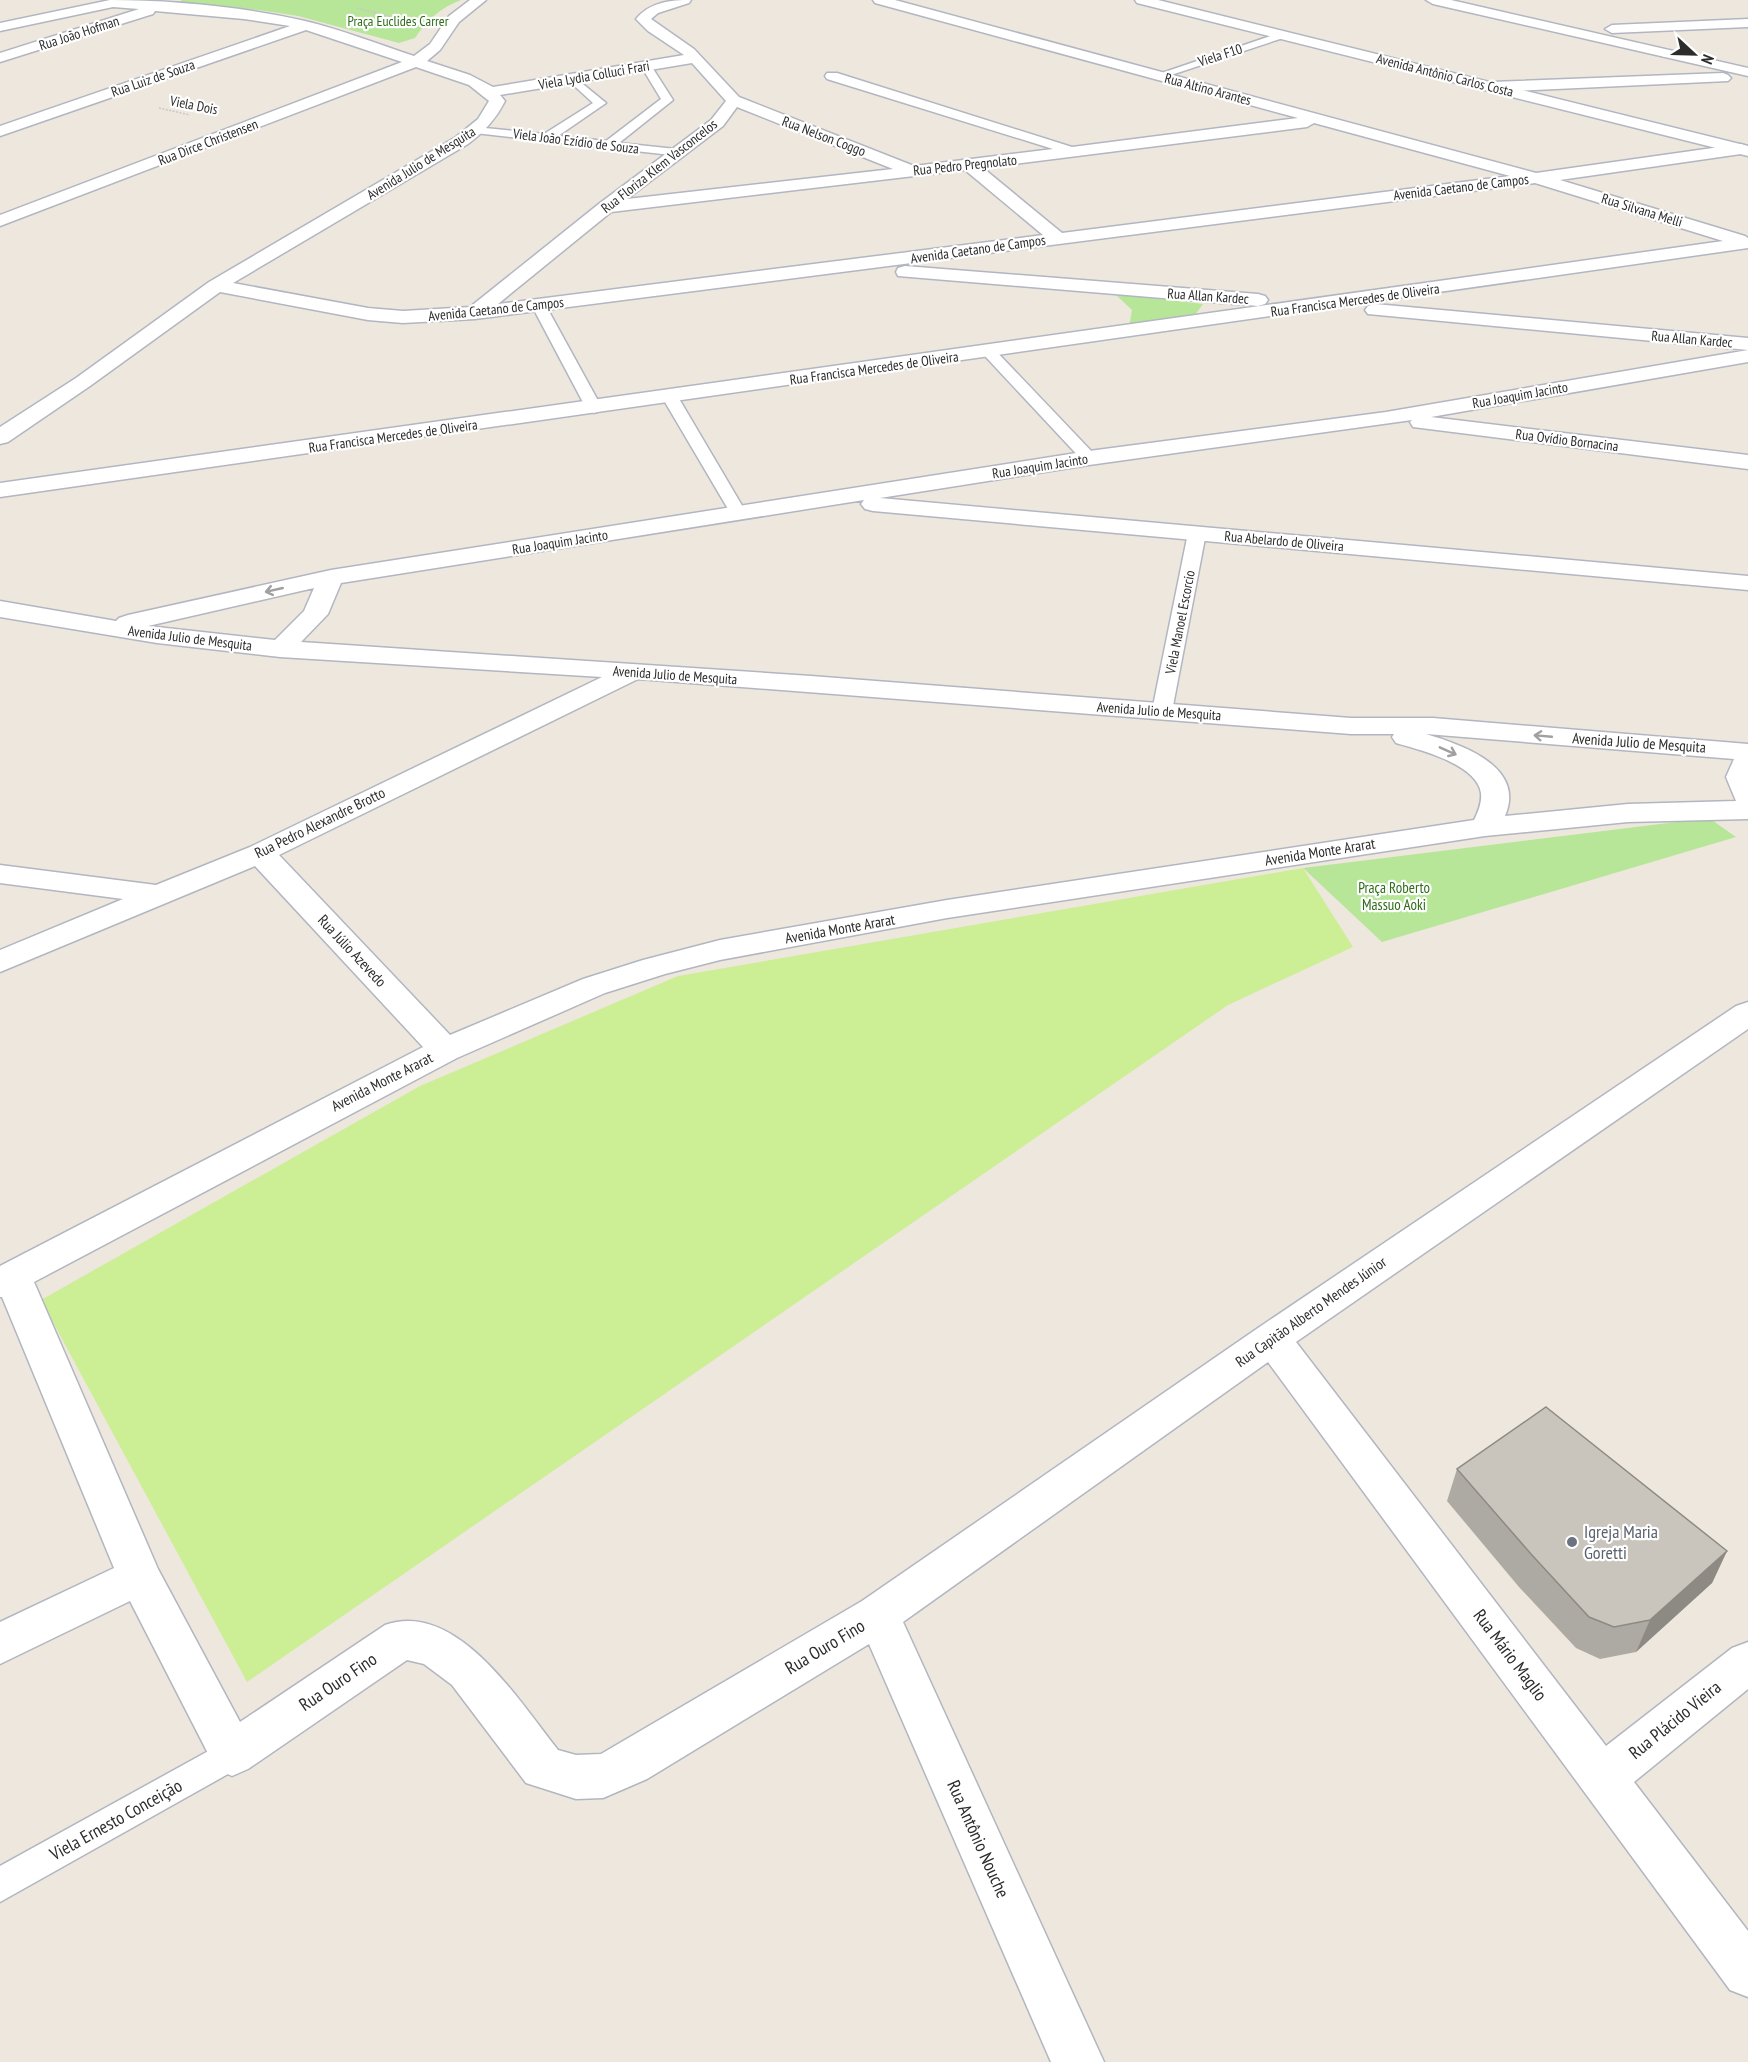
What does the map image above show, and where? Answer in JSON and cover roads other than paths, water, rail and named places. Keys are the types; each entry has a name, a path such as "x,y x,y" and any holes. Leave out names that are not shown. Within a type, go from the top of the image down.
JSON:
{"street":[{"path":"416,62 435,46 454,19 479,0"},
{"path":"684,0 653,10 642,19 695,58 734,100"},
{"name":"Rua Altino Arantes","path":"880,0 1536,178"},
{"name":"Avenida Antônio Carlos Costa","path":"1142,0 1744,150"},
{"path":"1433,0 1748,74"},
{"path":"0,27 122,2 159,8 253,16 306,26 369,45 469,80 492,92"},
{"name":"Rua João Hofman","path":"0,58 159,8"},
{"path":"1568,30 1748,23"},
{"name":"Rua Luiz de Souza","path":"0,131 306,26"},
{"path":"369,45 403,47 440,39"},
{"name":"Viela Lydia Colluci Frari","path":"492,92 695,58"},
{"name":"Rua Dirce Christensen","path":"0,221 416,62"},
{"path":"1491,87 1748,74"},
{"path":"831,76 1077,151"},
{"name":"Avenida Julio de Mesquita","path":"0,437 81,383 145,335 217,286 407,174 475,130 494,112 497,101 492,92"},
{"name":"Rua Floriza Klem Vasconcelos","path":"475,313 606,207 717,123 734,100"},
{"name":"Rua Nelson Coggo","path":"734,100 913,171"},
{"name":"Rua Pedro Pregnolato","path":"606,207 969,165 1323,120"},
{"name":"Avenida Caetano de Campos","path":"217,286 368,314 403,318 475,313 1744,150"},
{"path":"969,165 1057,238"},
{"name":"Rua Silvana Melli","path":"1536,178 1748,243"},
{"path":"0,239 35,208"},
{"path":"1021,243 1022,264 1028,282"},
{"name":"Rua Francisca Mercedes de Oliveira","path":"0,490 594,408 1748,243"},
{"path":"972,250 987,279"},
{"name":"Rua Allan Kardec","path":"847,266 1319,305 1748,344"},
{"path":"1599,331 1654,343 1661,351 1661,361 1648,373"},
{"name":"Rua Joaquim Jacinto","path":"107,628 331,577 1089,458 1386,418 1748,356"},
{"name":"Rua Ovídio Bornacina","path":"1386,418 1748,462"},
{"name":"Rua Abelardo de Oliveira","path":"821,499 1748,583"},
{"path":"280,649 315,614 331,577"},
{"name":"Avenida Julio de Mesquita","path":"0,609 107,628 280,649 633,672 1351,726 1433,726 1748,752"},
{"name":"Rua Pedro Alexandre Brotto","path":"0,962 260,853 633,672"},
{"name":"Avenida Julio de Mesquita","path":"1351,726 1434,745 1473,764 1487,777 1495,790 1495,802 1485,827"},
{"path":"1748,759 1740,777 1748,798"},
{"name":"Avenida Monte Ararat","path":"6,1279 445,1050 594,987 654,967 720,950 947,909 1485,827 1628,813 1748,810"},
{"name":"Rua Júlio Azevedo","path":"260,853 445,1050"},
{"path":"0,874 161,895"},
{"name":"Rua Capitão Alberto Mendes Júnior","path":"878,1615 1272,1339 1748,1014"},
{"path":"6,1279 139,1576 232,1755"},
{"name":"Rua Mário Maglio","path":"1272,1339 1748,1971"},
{"path":"0,1644 139,1576"},
{"name":"Rua Ouro Fino","path":"232,1755 401,1639 436,1647 468,1671 543,1768 576,1777 603,1776 630,1764 878,1615"},
{"name":"Rua Antônio Nouche","path":"878,1615 1078,2062"},
{"name":"Rua Plácido Vieira","path":"1602,1778 1748,1662"}],"lane":[{"name":"Viela F10","path":"1158,76 1282,35"},
{"path":"609,145 667,100 646,66"},
{"path":"547,138 600,103 573,78"},
{"name":"Viela João Ezídio de Souza","path":"475,130 676,153"},
{"path":"539,306 594,408"},
{"path":"989,352 1089,458"},
{"path":"670,397 739,514"},
{"name":"Viela Manoel Escorcio","path":"1162,711 1197,533"},
{"name":"Viela Ernesto Conceição","path":"0,1885 232,1755"}],"place":[{"name":"Igreja Maria Goretti","path":"1572,1542"}],"park label":[{"name":"Praça Euclides Carrer","path":"398,21"},
{"name":"Praça Roberto Massuo Aoki","path":"1394,896"}]}
